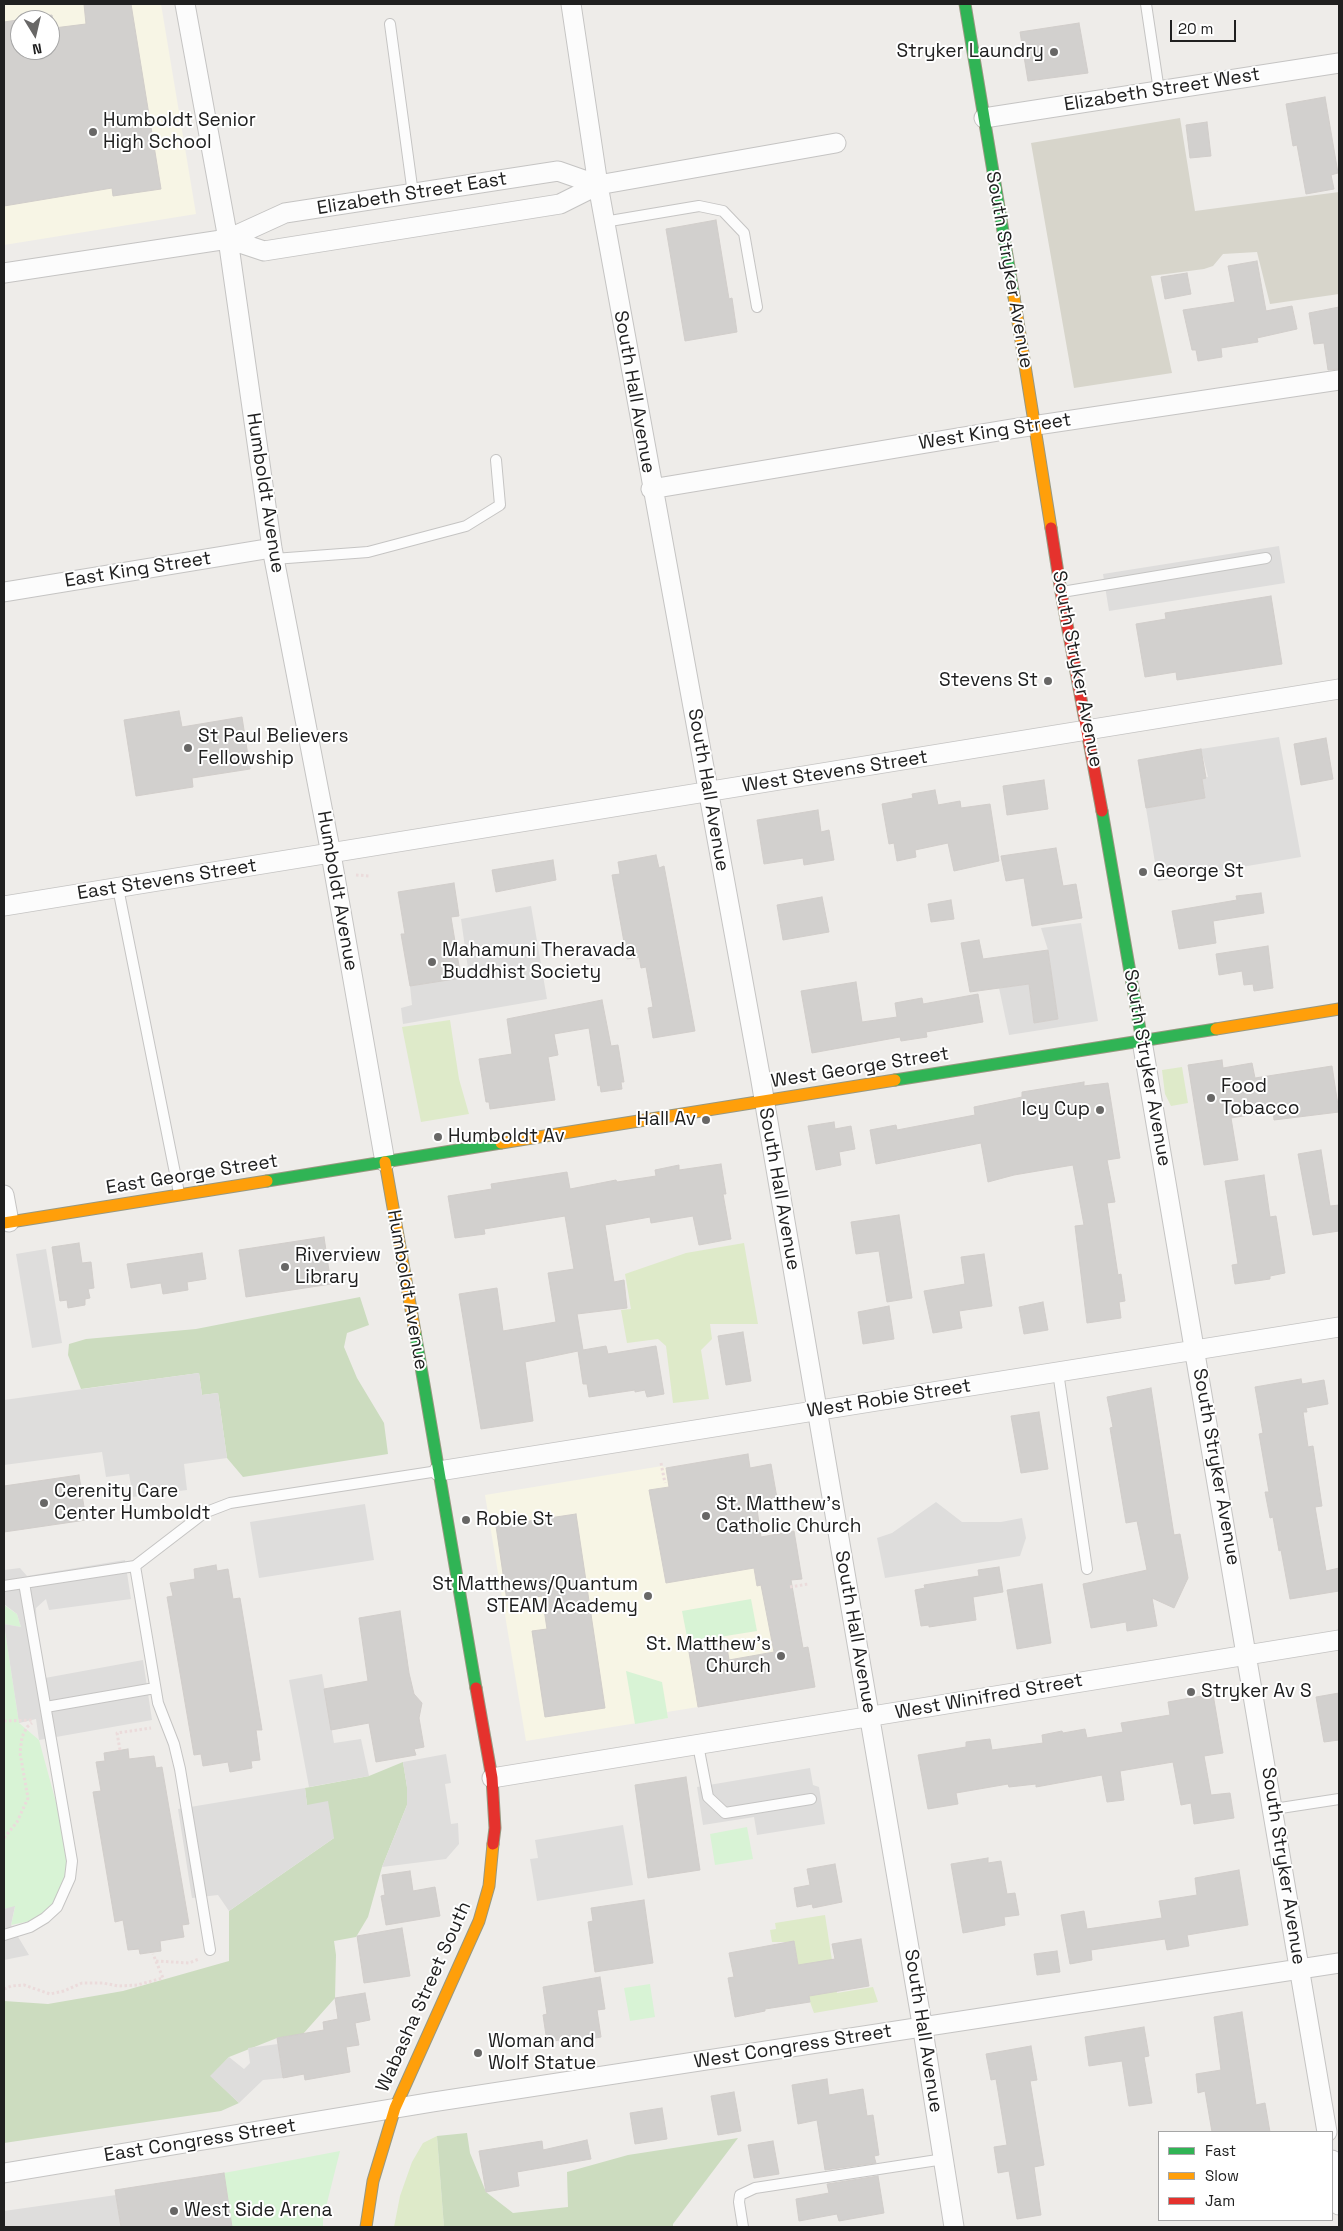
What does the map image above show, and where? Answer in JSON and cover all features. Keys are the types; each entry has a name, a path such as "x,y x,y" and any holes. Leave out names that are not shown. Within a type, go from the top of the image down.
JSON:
{"street":[{"name":"Humboldt Avenue","path":"185,4 228,239 273,554 331,854 492,1778"},
{"name":"South Hall Avenue","path":"571,4 604,222 652,489 710,792 712,818 764,1101 923,2027 954,2227"},
{"name":"South Stryker Avenue","path":"964,4 1036,425 1061,592 1088,731 1196,1350 1327,2131"},
{"name":"Elizabeth Street West","path":"984,118 1339,63"},
{"name":"Elizabeth Street East","path":"228,239 264,251 560,204 598,185 836,143"},
{"name":"Elizabeth Street East","path":"4,273 228,239 285,214 558,171 598,185"},
{"name":"West King Street","path":"652,489 1036,425 1339,380"},
{"name":"East King Street","path":"4,592 273,554"},
{"name":"West Stevens Street","path":"331,854 1339,689"},
{"name":"East Stevens Street","path":"4,906 331,854"},
{"name":"West George Street","path":"386,1162 1339,1009"},
{"name":"East George Street","path":"6,1223 386,1162"},
{"path":"4,1194 6,1223"},
{"name":"West Robie Street","path":"439,1471 1339,1327"},
{"name":"West Winifred Street","path":"492,1778 870,1718 1339,1640"},
{"name":"Wabasha Street South","path":"366,2227 376,2168 395,2108 467,1952 485,1902 495,1828 492,1778"},
{"name":"West Congress Street","path":"395,2108 1339,1962"},
{"name":"East Congress Street","path":"4,2172 395,2108"},
{"path":"1333,2166 1339,2205"}],"lane":[{"path":"1146,4 1159,91"},
{"path":"390,24 413,194"},
{"path":"604,222 698,206 723,211 744,233 757,307"},
{"path":"273,554 368,552 466,526 500,505 496,460"},
{"path":"1061,592 1266,558"},
{"path":"118,888 180,1194"},
{"path":"1058,1372 1087,1569"},
{"path":"4,1586 135,1566 204,1513 224,1505 439,1471"},
{"path":"135,1566 155,1688 180,1769 206,1950"},
{"path":"4,1935 30,1928 57,1907 70,1878 72,1861 24,1583"},
{"path":"46,1707 155,1688"},
{"path":"698,1745 708,1797 725,1813 811,1799"},
{"path":"1274,1809 1339,1798"},
{"path":"743,2227 739,2202 740,2195 755,2188 944,2159"}],"path":[{"path":"356,875 370,876"},
{"path":"661,1463 665,1483"},
{"path":"790,1587 808,1584"},
{"path":"4,1721 14,1722 36,1719 27,1727 22,1737 20,1753 28,1798 18,1822 4,1838"},
{"path":"120,1750 117,1733 151,1727 154,1735"},
{"path":"156,1961 190,1963 201,1958 206,1950"},
{"path":"4,1989 11,1986 24,1985 50,1994 64,1991 82,1983 103,1983 118,1986 163,1978 153,1954"}],"shaded area":[{"name":"Humboldt Senior High School","path":"4,4 161,4 196,214 4,245"},
{"path":"1180,118 1195,211 1339,192 1339,294 1270,304 1257,252 1223,254 1213,266 1204,269 1151,276 1172,373 1074,388 1031,143"},
{"path":"1279,546 1285,583 1109,611 1103,574"},
{"path":"1279,737 1301,857 1158,881 1146,808 1205,798 1202,779 1208,777 1201,749"},
{"path":"531,906 547,999 403,1024 401,1008 412,1005 410,986 469,976 461,919"},
{"path":"1081,923 1098,1021 1009,1035 999,988 1029,984 1034,1023 1058,1019 1048,950 1041,928"},
{"path":"46,1249 62,1343 32,1348 16,1254"},
{"path":"199,1373 202,1395 218,1393 227,1458 184,1464 187,1490 133,1497 129,1474 106,1477 102,1452 4,1465 4,1400"},
{"name":"St Matthews/Quantum STEAM Academy","path":"662,1466 666,1468 669,1487 650,1490 666,1582 754,1568 757,1586 790,1580 766,1612 774,1652 729,1660 726,1641 689,1646 698,1707 667,1712 668,1718 526,1741 485,1495"},
{"path":"936,1502 962,1522 1001,1522 1022,1518 1026,1538 1020,1556 885,1578 877,1538 892,1533"},
{"path":"365,1504 374,1560 259,1578 250,1522"},
{"path":"125,1560 131,1599 49,1610 46,1599 36,1608 37,1629 45,1678 143,1660 152,1720 39,1740 36,1719 19,1723 4,1624 21,1627 17,1614 4,1604 4,1570 20,1568 27,1576"},
{"path":"322,1674 334,1743 361,1739 369,1776 309,1787 289,1680"},
{"path":"446,1754 451,1783 445,1784 451,1824 458,1823 459,1844 446,1859 382,1867 407,1805 407,1787 403,1762"},
{"path":"810,1768 813,1785 819,1787 825,1824 757,1835 754,1817 703,1825 697,1787"},
{"path":"305,1788 307,1805 328,1801 334,1838 229,1911 218,1895 192,1898 178,1809"},
{"path":"623,1825 633,1885 537,1901 530,1859 538,1858 535,1840"},
{"path":"15,1906 11,1925 29,1955 4,1960 4,1909"},
{"path":"278,2044 283,2078 263,2080 239,2103 210,2076 229,2057 244,2069 250,2063 248,2048"},
{"path":"116,2195 121,2227 4,2227 4,2211"}],"green space":[{"path":"450,1020 459,1079 469,1114 421,1122 402,1027"},
{"path":"1182,1067 1188,1103 1171,1106 1165,1094 1162,1070"},
{"path":"744,1243 758,1324 710,1324 712,1339 701,1350 709,1399 673,1403 666,1346 658,1339 627,1343 621,1310 631,1309 625,1274 686,1253"},
{"path":"360,1297 369,1325 347,1333 344,1347 357,1378 384,1423 388,1454 243,1477 227,1458 218,1393 202,1395 199,1373 81,1389 68,1355 69,1344 86,1339 196,1329"},
{"path":"751,1599 757,1631 688,1642 682,1611"},
{"path":"4,1605 17,1614 21,1627 4,1624"},
{"path":"4,1624 19,1723 39,1740 72,1861 70,1878 45,1918 11,1925 15,1907 4,1909"},
{"path":"626,1671 662,1682 668,1718 635,1724"},
{"path":"403,1762 407,1787 407,1805 382,1867 368,1917 356,1937 334,1941 336,1955 335,1998 303,2034 277,2038 229,2057 211,2076 239,2103 221,2111 4,2143 4,2001 48,2004 123,1991 229,1961 229,1911 334,1838 307,1805 305,1788 369,1776"},
{"path":"747,1827 753,1859 715,1865 710,1834"},
{"path":"825,1915 837,1993 873,1987 878,2002 814,2013 810,2002 804,1964 798,1965 794,1942 772,1942 770,1930 776,1929 775,1923"},
{"path":"650,1984 655,2017 630,2021 624,1988"},
{"path":"467,2133 470,2153 486,2192 513,2213 568,2207 567,2172 628,2155 738,2138 673,2224 673,2227 444,2227 437,2136"},
{"path":"437,2136 444,2227 394,2227 400,2196 412,2162 423,2143"},
{"path":"340,2151 323,2219 323,2227 232,2227 224,2173"}],"building":[{"name":"Humboldt Senior High School","path":"84,4 131,4 161,189 113,196 112,188 4,206 4,22 10,21 10,60 60,60 60,27 86,24"},
{"name":"Stryker Laundry","path":"1079,23 1088,73 1028,81 1020,32"},
{"path":"1325,97 1338,173 1331,175 1334,189 1306,194 1297,145 1293,146 1286,104"},
{"path":"1207,122 1211,156 1190,158 1186,125"},
{"path":"716,220 729,299 732,298 737,332 685,341 666,229"},
{"path":"1257,261 1266,311 1292,306 1297,329 1257,338 1258,342 1221,348 1222,357 1198,361 1196,350 1192,350 1183,310 1235,302 1228,266"},
{"path":"1187,273 1191,294 1165,299 1161,277"},
{"path":"1339,307 1339,369 1328,370 1324,343 1314,344 1309,313"},
{"path":"1271,596 1282,664 1177,680 1176,672 1145,677 1136,624 1166,619 1165,613"},
{"name":"St Paul Believers Fellowship","path":"179,711 182,727 242,717 250,769 192,778 193,787 136,796 124,720"},
{"path":"1326,738 1333,779 1301,785 1294,744"},
{"path":"1201,749 1206,778 1202,779 1205,798 1146,808 1138,760"},
{"path":"1044,780 1048,809 1007,815 1003,786"},
{"path":"935,790 938,805 960,801 961,808 990,804 999,861 954,871 948,843 915,850 916,857 897,861 894,843 889,844 882,804 913,798 912,794"},
{"path":"818,810 821,832 829,830 834,860 804,865 803,858 764,864 757,820"},
{"path":"1056,848 1063,886 1076,884 1082,918 1032,926 1024,878 1006,881 1001,856"},
{"path":"656,855 659,868 664,866 695,1031 653,1038 648,1008 653,1007 646,967 641,968 639,957 627,959 612,875 620,874 618,862"},
{"path":"553,860 556,880 496,892 492,870"},
{"path":"454,883 459,916 451,917 461,978 410,986 401,934 405,934 398,892"},
{"path":"1261,893 1264,913 1213,921 1216,943 1179,949 1172,911 1237,900 1236,896"},
{"path":"822,897 829,932 783,940 777,905"},
{"path":"951,900 954,919 931,922 928,904"},
{"path":"979,940 983,959 1048,950 1058,1019 1034,1023 1029,984 970,992 961,943"},
{"path":"1268,946 1273,988 1254,991 1253,984 1244,985 1242,971 1219,975 1216,954"},
{"path":"856,982 862,1022 897,1017 895,1003 922,998 923,1004 978,994 983,1022 926,1032 927,1037 901,1041 900,1037 812,1053 801,991"},
{"path":"602,1000 611,1046 618,1045 624,1082 621,1082 622,1089 601,1092 600,1085 598,1086 589,1028 554,1034 558,1055 548,1057 555,1100 490,1109 489,1102 486,1102 479,1059 512,1054 507,1019"},
{"path":"1222,1060 1223,1068 1252,1063 1255,1078 1332,1066 1339,1112 1274,1120 1273,1111 1231,1118 1238,1160 1204,1165 1188,1065"},
{"path":"1084,1082 1084,1086 1108,1083 1120,1158 1107,1160 1115,1202 1107,1203 1118,1275 1121,1274 1125,1301 1119,1302 1121,1318 1087,1323 1075,1226 1084,1225 1073,1165 1014,1175 988,1182 981,1143 876,1164 870,1130 896,1125 897,1130 975,1115 974,1107 1022,1097 1022,1092"},
{"path":"834,1122 835,1129 851,1126 855,1149 839,1152 841,1165 816,1170 808,1126"},
{"path":"1321,1150 1330,1206 1339,1205 1339,1231 1313,1235 1298,1154"},
{"path":"721,1164 726,1194 723,1194 731,1239 699,1245 693,1216 651,1223 650,1217 605,1225 614,1282 624,1280 627,1308 577,1314 583,1350 606,1346 608,1354 656,1346 664,1394 647,1397 645,1390 635,1392 635,1390 589,1397 587,1384 583,1384 578,1351 525,1362 533,1421 481,1429 459,1294 497,1288 503,1331 556,1322 548,1273 574,1269 565,1216 484,1229 485,1234 455,1238 448,1196 492,1189 491,1184 567,1172 570,1189 616,1180 617,1182 656,1176 655,1170 679,1165 679,1170"},
{"path":"1264,1175 1270,1217 1276,1216 1285,1273 1270,1276 1270,1279 1235,1284 1232,1265 1238,1264 1225,1181"},
{"path":"899,1215 912,1298 887,1302 879,1251 856,1254 851,1222"},
{"name":"Riverview Library","path":"324,1237 331,1284 246,1297 239,1250"},
{"path":"79,1243 82,1263 91,1262 94,1288 88,1289 90,1298 85,1299 85,1305 68,1308 67,1300 60,1301 52,1247"},
{"path":"202,1253 206,1279 187,1282 188,1290 163,1294 161,1283 131,1288 127,1264"},
{"path":"984,1254 992,1306 959,1311 962,1328 933,1333 924,1291 965,1284 961,1257"},
{"path":"1043,1302 1048,1330 1024,1334 1019,1307"},
{"path":"889,1306 894,1339 863,1344 858,1312"},
{"path":"743,1332 751,1381 726,1385 718,1336"},
{"path":"1301,1379 1302,1384 1324,1380 1328,1404 1306,1408 1307,1412 1303,1412 1308,1447 1313,1446 1322,1506 1315,1507 1326,1571 1339,1568 1339,1591 1290,1599 1281,1550 1279,1551 1273,1517 1270,1518 1265,1492 1269,1492 1259,1434 1263,1433 1255,1387"},
{"path":"1151,1388 1174,1535 1180,1534 1188,1578 1174,1608 1152,1598 1157,1626 1127,1631 1126,1622 1091,1628 1083,1584 1147,1570 1137,1521 1126,1523 1110,1428 1113,1427 1107,1397"},
{"path":"1039,1412 1048,1469 1021,1473 1011,1416"},
{"name":"St. Matthew's Catholic Church","path":"748,1454 750,1468 771,1464 777,1498 756,1502 761,1537 794,1531 802,1579 791,1580 803,1648 808,1647 815,1687 698,1707 688,1646 726,1641 729,1660 774,1652 761,1585 757,1586 754,1568 666,1583 649,1490 669,1487 666,1468"},
{"name":"Cerenity Care Center Humboldt","path":"79,1475 86,1520 4,1532 4,1486"},
{"path":"576,1514 605,1708 545,1717 532,1631 547,1629 542,1596 507,1601 496,1526"},
{"path":"216,1565 217,1571 228,1569 233,1599 240,1598 262,1730 256,1730 260,1760 251,1761 252,1768 230,1772 228,1762 203,1766 201,1754 194,1755 167,1597 173,1596 170,1583 195,1579 194,1569"},
{"path":"999,1567 1003,1592 973,1597 976,1620 929,1627 929,1625 921,1626 915,1590 925,1588 924,1585 979,1576 978,1570"},
{"path":"1042,1584 1051,1643 1017,1649 1007,1590"},
{"path":"400,1611 414,1694 422,1703 419,1718 424,1747 414,1749 416,1755 376,1762 369,1723 331,1730 324,1689 368,1681 359,1618"},
{"path":"1339,1693 1339,1740 1324,1742 1316,1697"},
{"path":"1213,1694 1223,1753 1204,1756 1211,1795 1230,1793 1234,1818 1194,1824 1191,1803 1181,1805 1173,1762 1120,1771 1124,1800 1107,1802 1102,1775 1036,1787 1036,1784 1009,1787 1008,1784 956,1793 958,1804 928,1809 918,1755 966,1747 966,1742 990,1739 992,1750 1043,1743 1042,1735 1062,1731 1063,1733 1085,1729 1087,1738 1123,1732 1121,1723 1170,1715 1168,1702"},
{"path":"128,1749 129,1759 154,1756 156,1768 162,1767 189,1924 182,1925 184,1937 160,1941 161,1951 140,1954 139,1949 128,1950 123,1920 115,1922 93,1792 101,1791 96,1762 105,1761 104,1753"},
{"path":"686,1777 700,1870 648,1878 635,1785"},
{"path":"988,1858 988,1863 1001,1861 1007,1894 1015,1893 1019,1915 1004,1917 1005,1925 963,1933 951,1864"},
{"path":"835,1864 842,1902 813,1908 812,1904 797,1907 794,1888 810,1885 807,1869"},
{"path":"1239,1870 1248,1925 1187,1935 1189,1946 1167,1950 1165,1939 1091,1950 1092,1960 1070,1964 1061,1915 1084,1911 1087,1929 1162,1918 1159,1901 1197,1895 1195,1878"},
{"path":"410,1871 413,1891 435,1887 440,1916 386,1925 381,1896 385,1895 382,1875"},
{"path":"644,1900 653,1963 595,1972 588,1922 593,1921 591,1908"},
{"path":"402,1928 410,1976 364,1983 357,1936"},
{"path":"861,1939 869,1986 809,1996 810,2002 765,2009 765,2011 735,2017 728,1978 734,1977 729,1953 794,1941 798,1965 835,1959 832,1944"},
{"path":"1057,1951 1060,1972 1037,1975 1034,1954"},
{"path":"600,1977 605,2009 597,2010 601,2037 574,2042 573,2038 547,2042 543,2015 547,2014 543,1987"},
{"path":"365,1993 370,2020 355,2023 359,2045 346,2047 350,2072 305,2080 304,2074 283,2078 277,2038 324,2030 323,2022 338,2019 335,1998"},
{"path":"1242,2012 1256,2105 1265,2103 1270,2131 1212,2131 1205,2091 1198,2093 1196,2074 1221,2070 1214,2017"},
{"path":"1144,2027 1149,2056 1144,2057 1152,2103 1129,2106 1122,2061 1089,2066 1085,2037"},
{"path":"1031,2046 1037,2080 1030,2081 1044,2165 1034,2167 1041,2215 1017,2219 1009,2171 998,2173 994,2147 1007,2145 996,2079 991,2080 986,2054"},
{"path":"827,2079 829,2095 863,2089 867,2116 873,2115 879,2155 874,2156 876,2163 825,2170 817,2120 798,2124 792,2085"},
{"path":"734,2092 741,2131 718,2135 711,2096"},
{"path":"662,2108 667,2139 635,2144 630,2113"},
{"path":"587,2140 591,2159 517,2172 519,2186 486,2192 479,2151 542,2141 543,2150"},
{"path":"773,2141 779,2174 754,2178 748,2145"},
{"name":"West Side Arena","path":"224,2173 232,2227 121,2227 115,2190"},
{"path":"878,2176 884,2213 839,2221 837,2214 799,2221 796,2199 829,2193 827,2184"}],"traffic: fast":[{"path":"965,4 1014,297"},
{"path":"1102,811 1142,1041"},
{"path":"895,1080 1216,1029"},
{"path":"267,1181 501,1143"},
{"path":"415,1332 476,1688"}],"traffic: slow":[{"path":"1014,297 1051,528"},
{"path":"1216,1029 1339,1009"},
{"path":"501,1143 895,1080"},
{"path":"385,1162 415,1332"},
{"path":"4,1223 267,1181"},
{"path":"366,2227 373,2181 395,2108 479,1921 489,1886 493,1844"}],"traffic: jam":[{"path":"1051,528 1061,592 1102,811"},
{"path":"476,1688 492,1778 495,1828 493,1844"}],"place":[{"name":"Stryker Laundry","path":"1054,52"},
{"name":"Humboldt Senior High School","path":"93,132"},
{"name":"Stevens St","path":"1048,681"},
{"name":"St Paul Believers Fellowship","path":"188,748"},
{"name":"George St","path":"1143,872"},
{"name":"Mahamuni Theravada Buddhist Society","path":"432,962"},
{"name":"Food Tobacco","path":"1211,1098"},
{"name":"Icy Cup","path":"1100,1110"},
{"name":"Hall Av","path":"706,1120"},
{"name":"Humboldt Av","path":"438,1137"},
{"name":"Riverview Library","path":"285,1267"},
{"name":"Cerenity Care Center Humboldt","path":"44,1503"},
{"name":"St. Matthew's Catholic Church","path":"706,1516"},
{"name":"Robie St","path":"466,1520"},
{"name":"St Matthews/Quantum STEAM Academy","path":"648,1596"},
{"name":"St. Matthew's Church","path":"781,1656"},
{"name":"Stryker Av S","path":"1191,1692"},
{"name":"Woman and Wolf Statue","path":"478,2053"},
{"name":"West Side Arena","path":"174,2211"}]}
